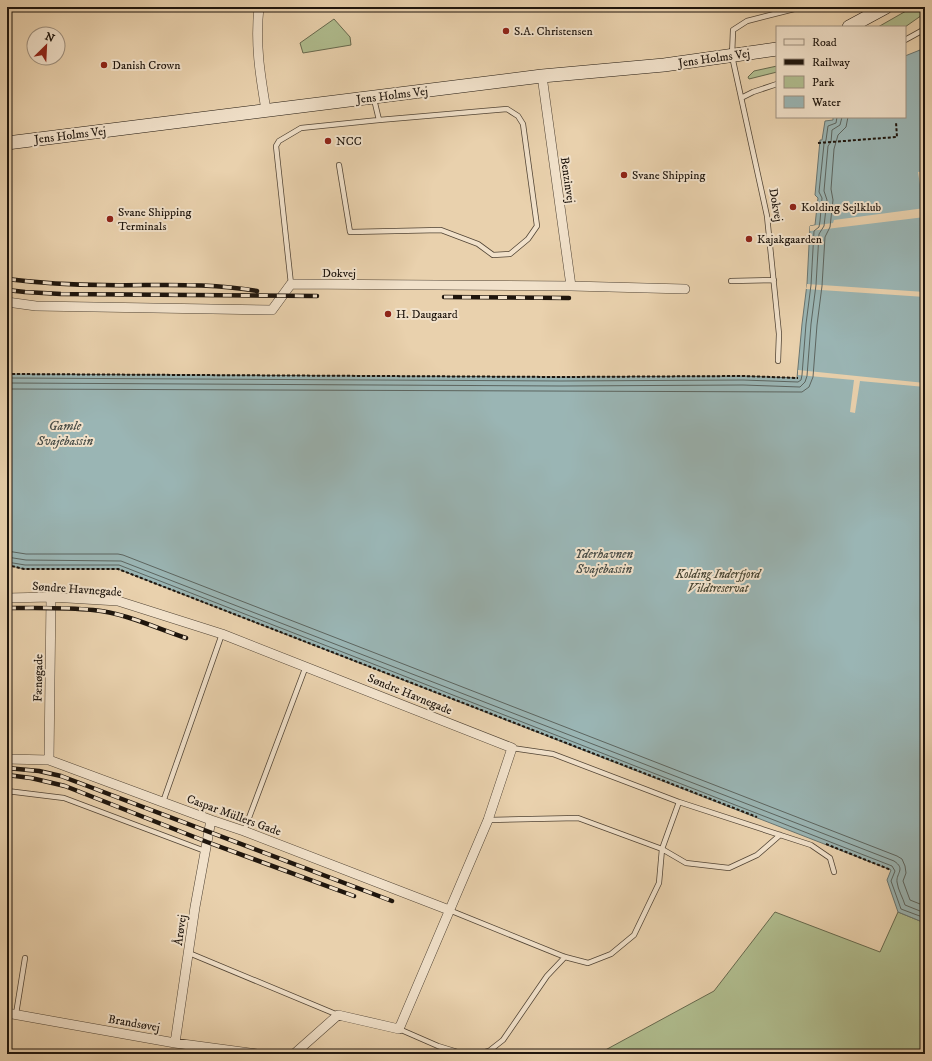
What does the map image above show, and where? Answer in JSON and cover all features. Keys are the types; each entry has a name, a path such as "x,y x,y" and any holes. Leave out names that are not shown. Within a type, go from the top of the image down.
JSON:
{"main road":[{"path":"851,26 886,7"},
{"name":"Jens Holms Vej","path":"7,143 542,76 664,65 776,49"}],"street":[{"path":"259,7 257,29 258,58 266,110"},
{"name":"Benzinvej","path":"542,76 571,286"},
{"path":"7,302 36,306 272,310 291,284"},
{"name":"Dokvej","path":"291,284 571,286 685,289"},
{"name":"Søndre Havnegade","path":"7,598 51,597 118,601 222,634 512,748"},
{"name":"Fænøgade","path":"49,760 51,597"},
{"path":"294,1054 338,1015 399,1029 488,820 512,748"},
{"name":"Caspar Müllers Gade","path":"7,759 49,760 244,831 449,910"},
{"name":"Årøvej","path":"175,1043 211,820"},
{"name":"Brandsøvej","path":"11,1013 175,1043 257,1054"}],"lane":[{"name":"Dokvej","path":"778,361 779,334 767,216 732,56 734,30 747,21 802,7"},
{"path":"906,39 925,29"},
{"path":"741,98 753,92 776,84"},
{"path":"374,97 379,120"},
{"path":"291,284 276,146 279,140 301,128 507,109 518,116 523,124 537,226 528,239 510,254 493,255 478,244 440,230 350,232 339,165"},
{"path":"731,281 774,280"},
{"path":"163,802 222,634"},
{"path":"244,831 306,666"},
{"path":"512,748 553,754 679,802 811,845 830,858 834,872"},
{"path":"7,791 64,798 205,852"},
{"path":"449,910 565,957 588,962 611,954 634,935 659,883 662,849 679,802"},
{"path":"488,820 578,818 662,849 686,863 730,868 757,856 780,835"},
{"path":"189,953 338,1015"},
{"path":"478,1054 489,1051 503,1040 547,976 565,957"},
{"path":"11,1013 25,958"},
{"path":"399,1029 438,1046 464,1054"}],"path":[{"path":"818,142 897,137 896,122"},
{"path":"7,374 561,377 743,376 798,378"},
{"path":"7,565 24,569 118,569 761,819"},
{"path":"826,844 891,870"}],"green space":[{"path":"913,7 925,7 925,13 906,26 880,26"},
{"path":"334,19 350,37 351,45 303,53 300,43"},
{"path":"776,66 776,72 749,79 748,77 754,71"},
{"path":"775,912 880,952 898,912 925,923 925,1054 598,1054 714,991"}],"water":[{"name":"Yderhavnen Svajebassin","path":"925,48 925,923 898,912 887,880 891,870 118,569 24,569 7,565 7,374 561,377 743,376 797,378 807,284 810,226 815,225 818,198 815,195 820,140 822,140 825,121 833,120 833,118 906,118 906,56"}],"pier":[{"path":"925,171 925,205 923,204 918,172"},
{"path":"925,208 925,217 810,231 810,226 833,223 834,220"},
{"path":"807,284 925,292 925,297 806,289"},
{"path":"798,370 925,383 925,387 860,381 855,413 850,412 854,380 798,375"}],"railway":[{"path":"7,279 80,285 200,285 257,291"},
{"path":"7,290 61,294 317,296"},
{"path":"444,297 569,298"},
{"path":"7,608 71,608 117,614 186,638"},
{"path":"7,768 39,771 61,776 392,901"},
{"path":"7,775 31,778 65,786 207,842 354,896"}],"place":[{"name":"S.A. Christensen","path":"506,31"},
{"name":"Danish Crown","path":"104,65"},
{"name":"NCC","path":"328,141"},
{"name":"Svane Shipping","path":"624,175"},
{"name":"Kolding Sejlklub","path":"793,207"},
{"name":"Svane Shipping Terminals","path":"110,219"},
{"name":"Kajakgaarden","path":"749,239"},
{"name":"H. Daugaard","path":"388,314"}],"water label":[{"name":"Gamle Svajebassin","path":"65,432"}],"park label":[{"name":"Kolding Inderfjord Vildtreservat","path":"718,581"}]}
